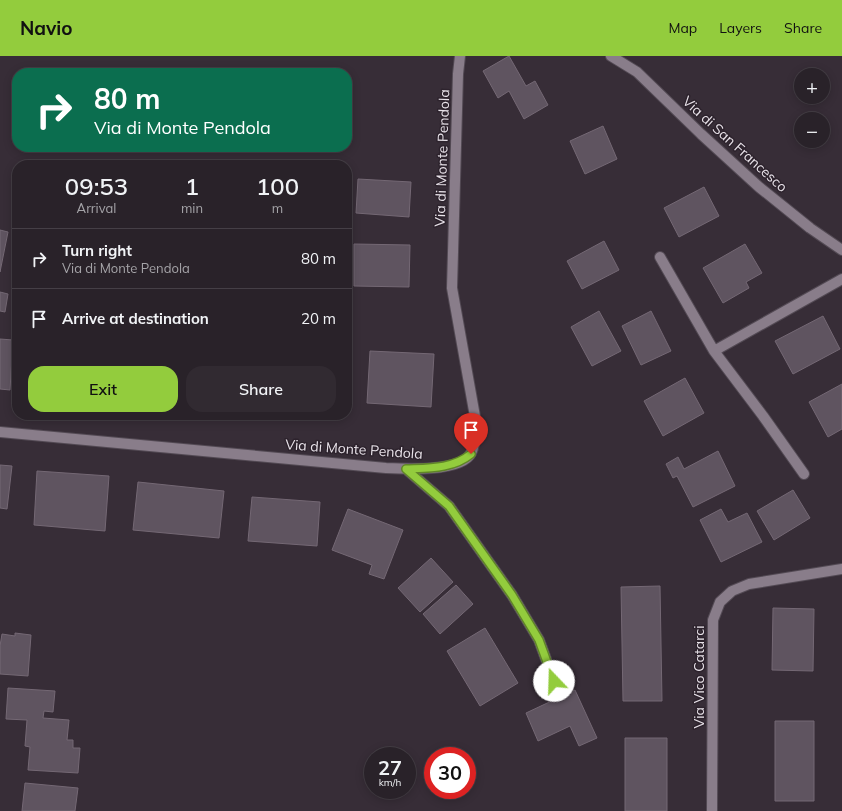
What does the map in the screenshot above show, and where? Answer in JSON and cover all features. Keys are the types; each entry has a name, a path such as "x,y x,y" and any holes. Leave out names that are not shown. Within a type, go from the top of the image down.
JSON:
{"street":[{"name":"Via di Monte Pendola","path":"0,432 406,469 435,468 462,461 471,454 474,443 476,422 452,288 458,74 460,56"},
{"name":"Via di San Francesco","path":"611,56 637,72 701,134 759,187 810,228 842,250"},
{"path":"660,257 714,352 763,416 804,474"},
{"path":"714,352 842,278"},
{"path":"406,469 449,506 512,595 539,640 554,681"},
{"name":"Via Vico Catarci","path":"712,811 713,620 720,602 732,591 750,584 842,569"}],"building":[{"path":"509,56 526,86 535,81 548,105 524,119 509,91 498,98 483,71"},
{"path":"603,126 617,159 585,174 570,141"},
{"path":"358,179 411,182 409,217 356,213"},
{"path":"704,187 719,216 679,237 664,208"},
{"path":"0,230 8,232 0,272"},
{"path":"604,241 619,270 582,289 567,261"},
{"path":"354,244 410,245 409,287 354,286"},
{"path":"745,244 762,273 746,282 749,288 723,303 703,268"},
{"path":"0,292 8,294 5,312 0,311"},
{"path":"599,311 621,351 592,366 571,327"},
{"path":"651,311 671,351 641,365 622,326"},
{"path":"823,316 840,349 793,374 775,341"},
{"path":"0,339 12,340 10,390 0,389"},
{"path":"370,351 434,354 431,407 367,403"},
{"path":"685,378 704,413 663,436 644,401"},
{"path":"842,384 842,429 828,437 809,402"},
{"path":"718,451 735,486 693,507 677,476 673,478 666,464 678,457 684,469"},
{"path":"0,465 12,466 7,509 0,508"},
{"path":"37,471 109,476 105,531 34,525"},
{"path":"138,482 224,491 219,538 133,530"},
{"path":"793,490 810,518 774,540 757,511"},
{"path":"252,497 320,502 317,546 248,541"},
{"path":"348,509 403,530 384,579 369,574 372,565 332,550"},
{"path":"721,509 728,522 747,513 762,542 721,562 700,520"},
{"path":"431,558 453,582 420,612 398,588"},
{"path":"456,585 473,604 440,634 423,614"},
{"path":"660,586 662,701 623,701 621,587"},
{"path":"773,608 814,609 813,671 772,670"},
{"path":"485,628 518,683 480,706 447,651"},
{"path":"15,633 31,635 28,676 0,674 0,646 2,634 15,636"},
{"path":"8,688 55,691 53,712 44,711 43,718 69,720 67,740 73,740 73,748 80,748 78,773 28,770 30,747 25,746 27,720 6,719"},
{"path":"575,690 597,738 579,746 570,726 538,741 526,713"},
{"path":"775,721 814,721 814,801 775,801"},
{"path":"625,738 667,738 667,811 625,811"},
{"path":"25,783 78,788 75,811 22,811"}],"route":[{"path":"471,454 462,461 435,468 406,469 449,506 512,595 539,640 554,681"}]}
